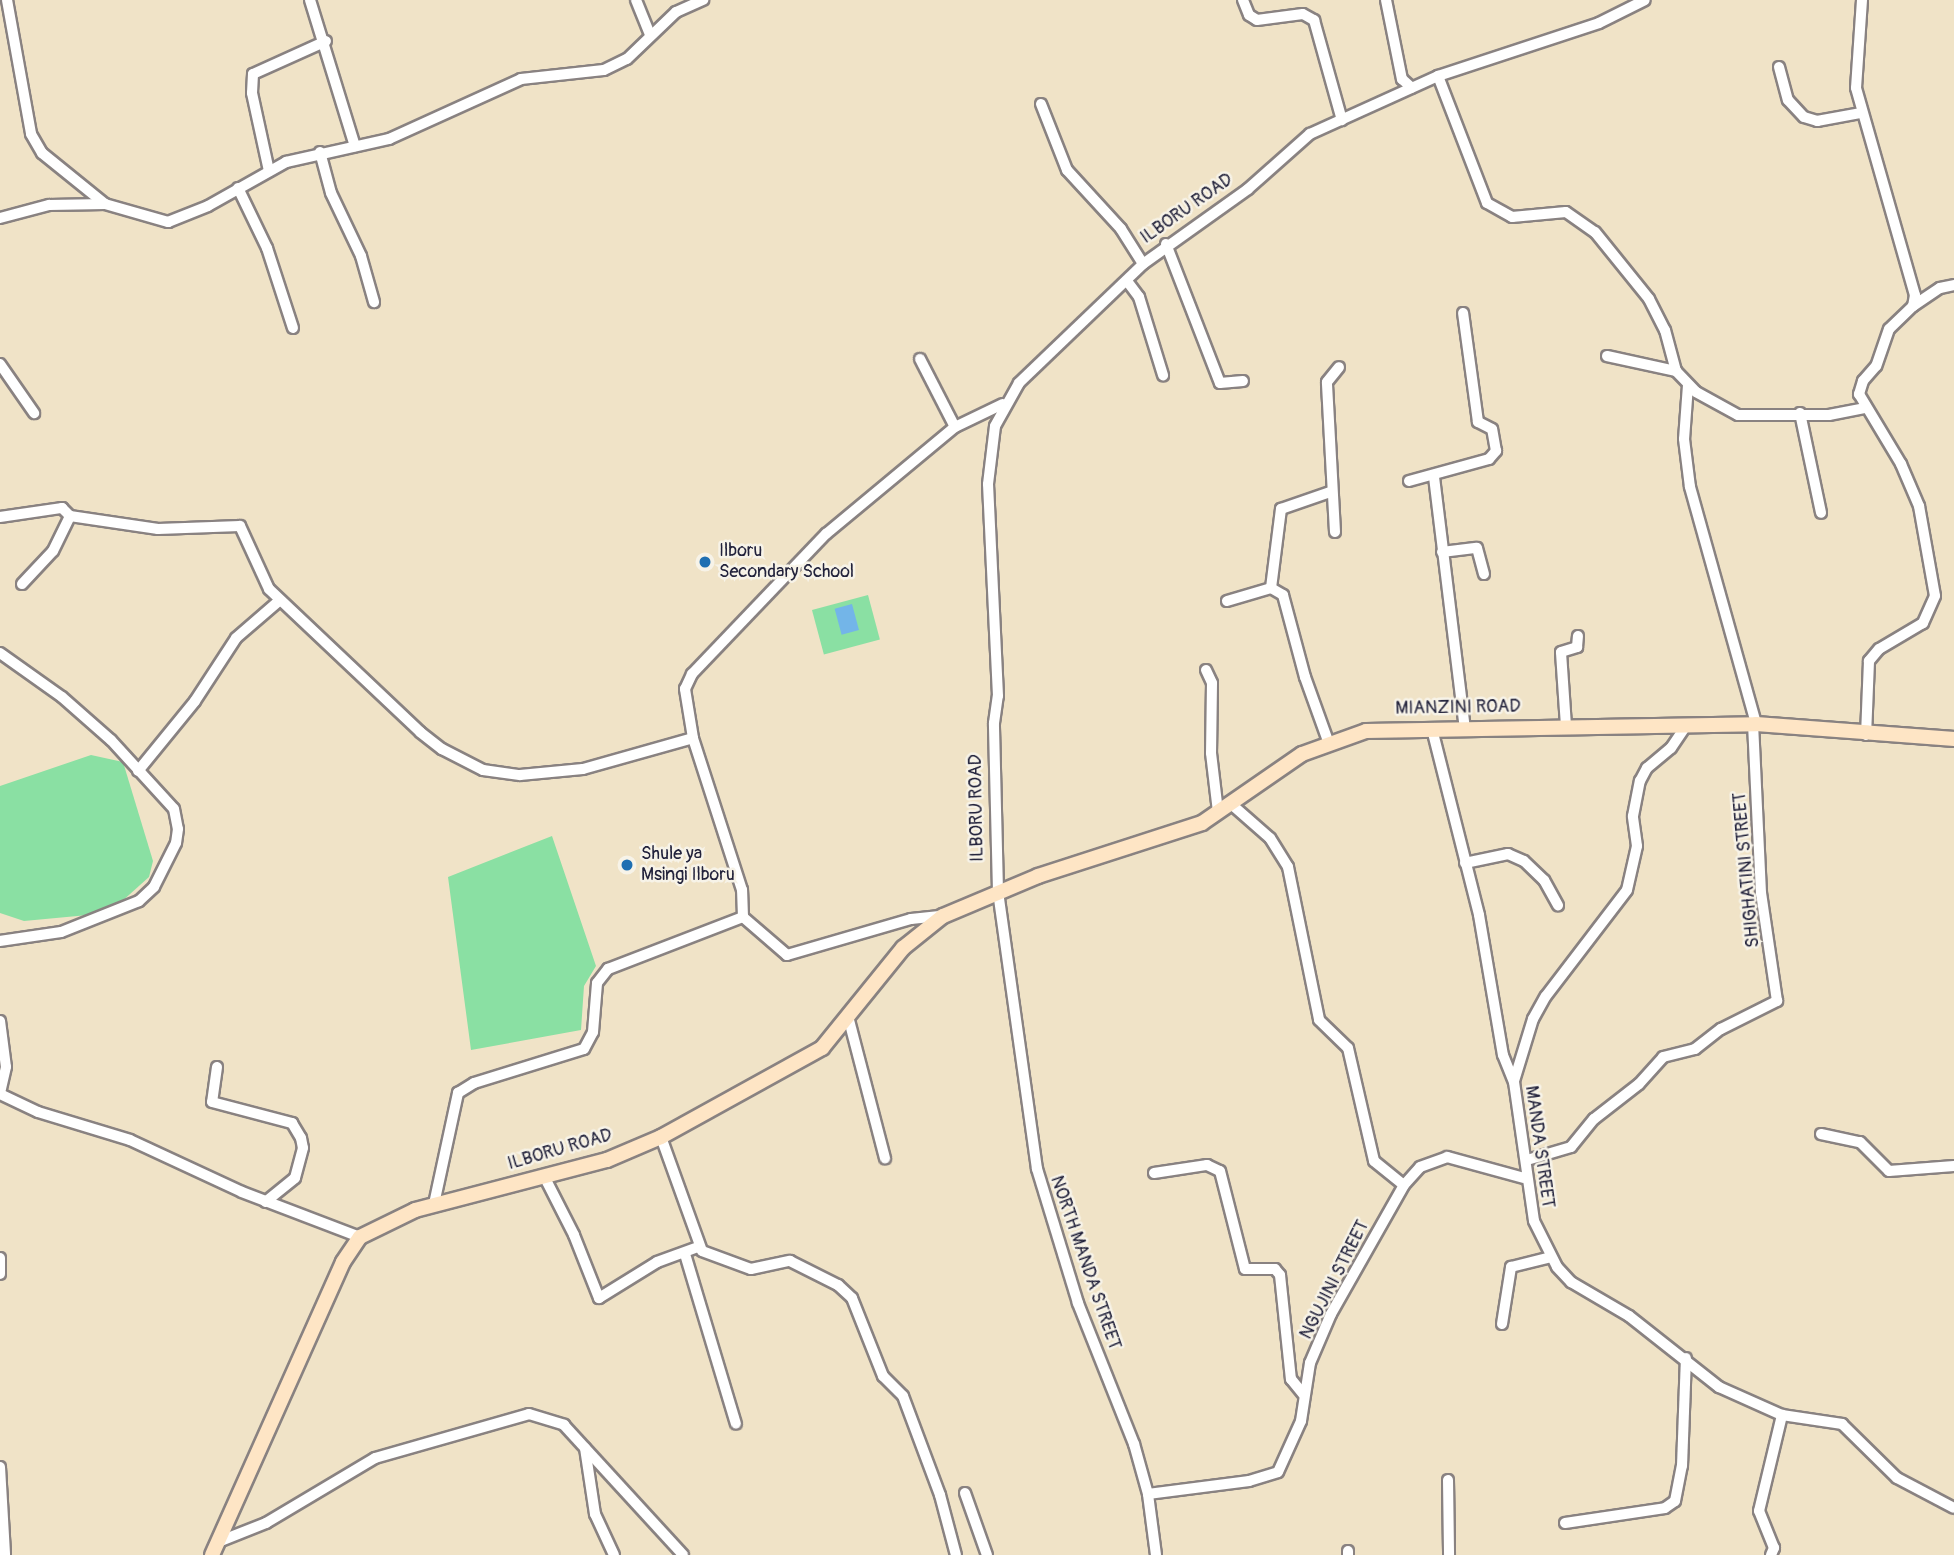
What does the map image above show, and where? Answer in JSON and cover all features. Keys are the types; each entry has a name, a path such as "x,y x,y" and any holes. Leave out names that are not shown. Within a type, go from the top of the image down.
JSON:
{"street":[{"path":"7,0 31,134 42,153 105,204"},
{"path":"310,0 326,41 355,146"},
{"path":"636,0 650,34"},
{"path":"0,218 49,205 105,204 168,222 269,171 320,152 399,135 521,79 604,70 627,59 650,34 676,12 703,0"},
{"path":"1243,0 1249,15 1257,20 1303,14 1314,20 1342,120"},
{"path":"1386,0 1402,79 1412,88"},
{"name":"ILBORU ROAD","path":"360,1237 434,1204 607,1160 661,1138 822,1048 849,1020 903,948 943,916 998,891 994,723 998,696 988,484 991,447 1003,404 1019,383 1143,264 1166,244 1248,189 1310,134 1438,76 1599,23 1645,0"},
{"path":"1862,0 1854,74 1861,113 1915,295 1913,306"},
{"path":"269,171 252,93 253,74 326,41"},
{"path":"1779,67 1788,100 1804,117 1817,121 1861,113"},
{"path":"1438,76 1487,202 1512,217 1566,212 1595,232 1649,299 1665,330 1676,371 1688,385 1738,415 1829,415 1864,408"},
{"path":"1041,104 1067,170 1122,229 1143,264"},
{"path":"320,152 331,193 362,256 374,302"},
{"path":"238,188 267,248 293,328"},
{"path":"1166,244 1220,383 1243,381"},
{"path":"1127,281 1139,297 1163,375"},
{"path":"1866,734 1869,661 1879,649 1923,623 1935,596 1927,541 1909,480 1864,408 1859,387 1876,366 1889,329 1913,306 1940,288 1954,285"},
{"path":"1409,481 1434,477 1489,459 1496,451 1492,429 1478,422 1463,313"},
{"path":"1607,356 1676,371"},
{"path":"920,359 955,426"},
{"path":"0,364 34,413"},
{"path":"1335,532 1330,492 1327,382 1339,367"},
{"path":"1688,385 1684,439 1690,486 1755,724"},
{"path":"943,916 911,919 794,955 774,948 743,917 742,890 693,738 685,689 697,668 826,534 955,426 1003,404"},
{"path":"1800,413 1821,513"},
{"path":"1434,477 1465,729"},
{"path":"1271,587 1281,509 1330,492"},
{"path":"0,517 62,508 70,516 158,529 240,526 264,583 280,600 325,638 420,732 461,762 483,770 520,775 583,769 693,738"},
{"path":"22,584 53,551 70,516"},
{"path":"1442,552 1477,548 1484,574"},
{"path":"1227,601 1271,587"},
{"path":"1271,587 1283,595 1304,677 1328,741"},
{"path":"138,771 195,701 236,638 280,600"},
{"path":"1566,726 1561,652 1577,647 1578,636"},
{"path":"0,653 74,706 138,771 178,818 176,843 154,887 124,910 61,932 0,941"},
{"path":"1206,670 1212,683 1211,753 1224,807 1270,838 1288,867 1319,1020 1348,1048 1374,1161 1404,1185"},
{"name":"MIANZINI ROAD","path":"998,891 1177,833 1224,807 1328,741 1392,728 1566,726 1684,729 1755,724 1954,739"},
{"name":"SHIGHATINI STREET","path":"1527,1160 1571,1147 1594,1119 1639,1084 1663,1057 1695,1049 1721,1028 1777,1001 1761,894 1755,724"},
{"name":"MANDA STREET","path":"1432,729 1479,915 1503,1055 1514,1082 1527,1160 1524,1178 1534,1221 1551,1257 1571,1282 1686,1358 1719,1387 1782,1415 1842,1424 1897,1478 1954,1508"},
{"path":"1514,1082 1533,1019 1546,996 1627,890 1637,846 1633,816 1640,781 1647,768 1671,748 1684,729"},
{"path":"1465,863 1507,854 1524,861 1544,880 1558,905"},
{"name":"NORTH MANDA STREET","path":"998,891 1044,1199 1078,1303 1134,1444 1148,1494 1156,1555"},
{"path":"434,1204 458,1093 474,1083 584,1049 593,1032 597,983 608,969 743,917"},
{"path":"849,1020 885,1158"},
{"path":"0,1021 6,1067 0,1093 38,1112 142,1144 265,1202 360,1237 338,1271 215,1549"},
{"path":"217,1068 212,1102 292,1123 301,1138 303,1148 295,1178 265,1202"},
{"path":"1821,1134 1860,1142 1889,1171 1954,1166"},
{"path":"661,1138 698,1247 751,1269 790,1261 838,1285 852,1298 883,1376 903,1396 940,1495 956,1555"},
{"name":"NGUJINI STREET","path":"1148,1494 1249,1481 1279,1472 1301,1421 1303,1394 1310,1363 1331,1314 1404,1185 1420,1167 1447,1157 1524,1178"},
{"path":"1154,1173 1207,1165 1220,1171 1245,1269 1275,1269 1280,1275 1291,1379 1303,1394"},
{"path":"544,1176 575,1235 599,1298 657,1262 685,1254 698,1247"},
{"path":"685,1254 736,1424"},
{"path":"1502,1324 1510,1267 1551,1257"},
{"path":"0,1258 0,1274"},
{"path":"1565,1523 1665,1508 1675,1501 1682,1466 1686,1358"},
{"path":"215,1549 277,1517 360,1464 506,1418 529,1414 554,1419 584,1447 683,1555"},
{"path":"1771,1555 1774,1548 1762,1525 1760,1508 1782,1415"},
{"path":"584,1447 595,1514 614,1555"},
{"path":"0,1467 5,1555"},
{"path":"1448,1480 1449,1555"},
{"path":"965,1493 987,1555"}],"green space":[{"path":"868,595 880,639 824,654 812,610"},
{"path":"91,755 123,762 153,861 149,877 120,903 88,915 24,921 0,913 0,786"},
{"path":"552,836 596,966 584,986 581,1030 471,1050 448,877"}],"water":[{"path":"852,604 859,630 842,635 835,609"}],"place":[{"name":"Ilboru Secondary School","path":"705,562"},
{"name":"Shule ya Msingi Ilboru","path":"627,865"}]}
